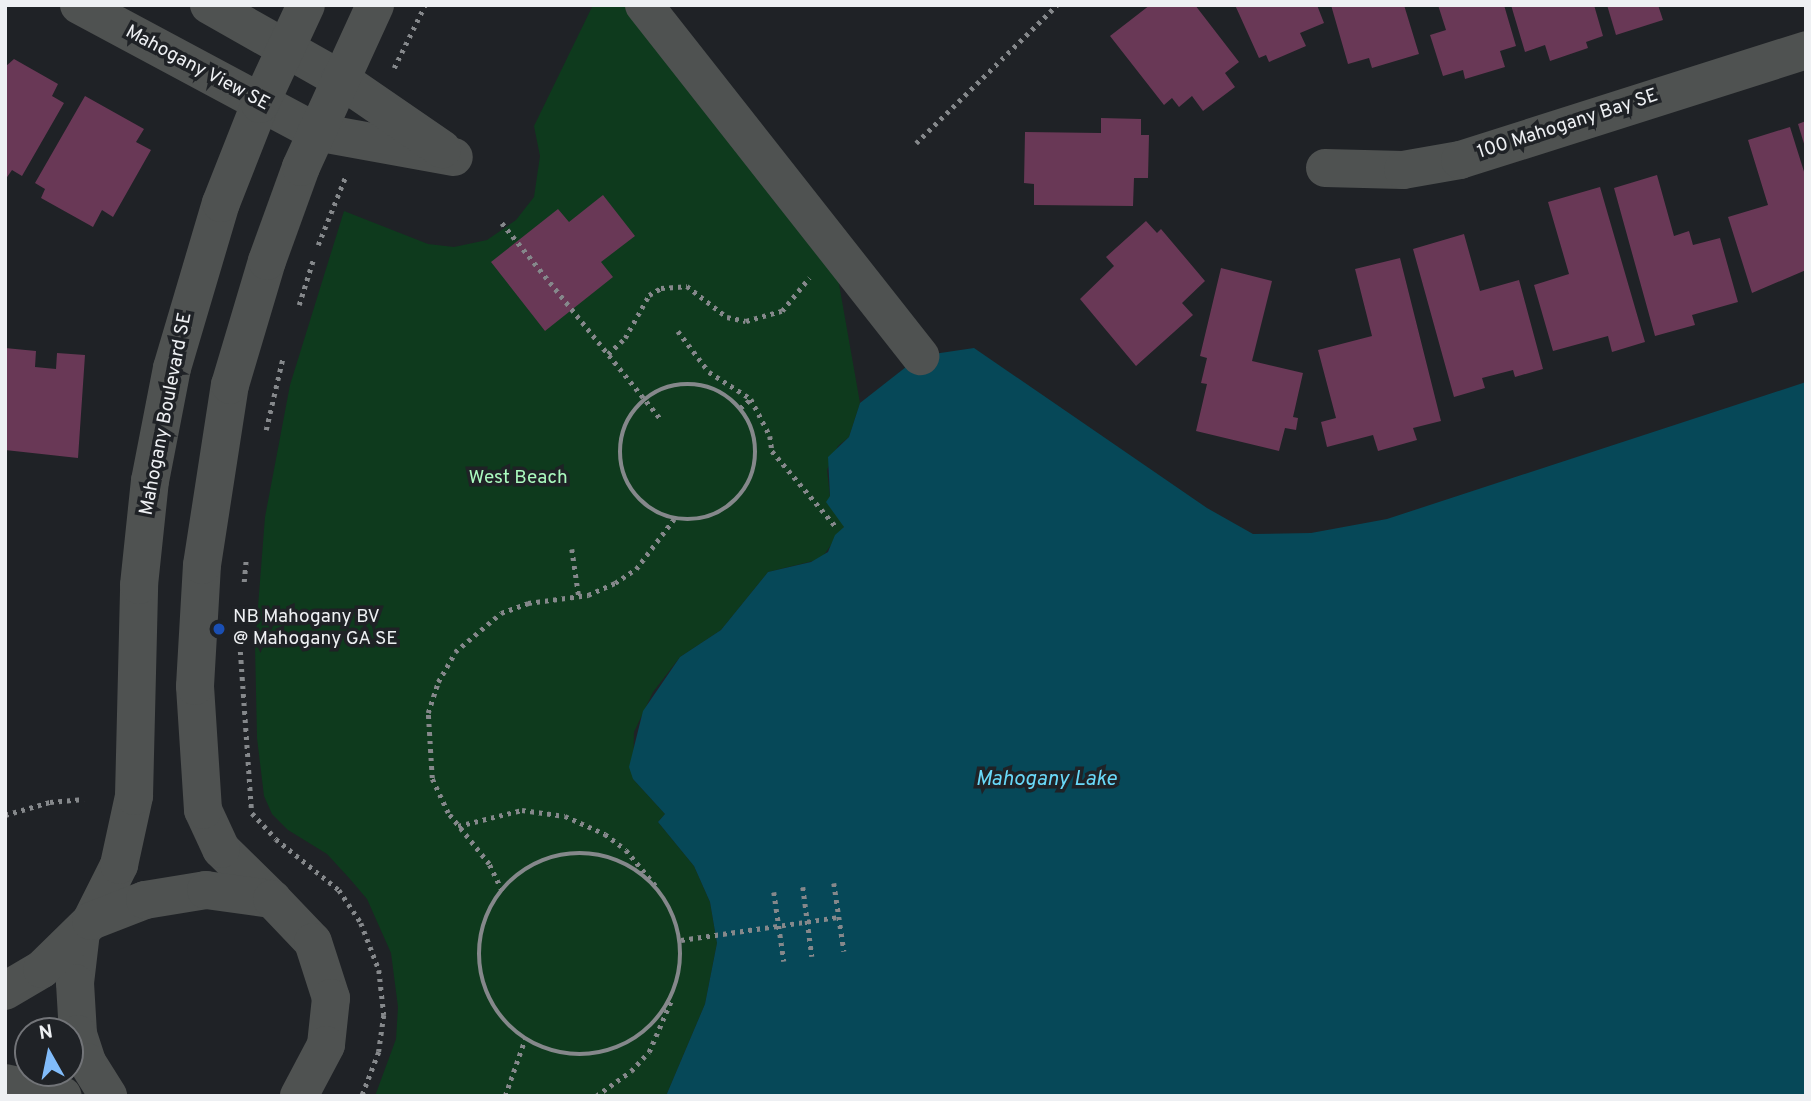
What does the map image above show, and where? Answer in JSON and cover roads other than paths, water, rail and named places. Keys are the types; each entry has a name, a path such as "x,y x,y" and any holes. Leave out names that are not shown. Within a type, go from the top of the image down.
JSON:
{"street":[{"name":"Mahogany View SE","path":"79,5 316,132 454,157 340,79"},
{"path":"209,5 340,79"},
{"name":"Mahogany Boulevard SE","path":"86,927 119,865 134,796 139,584 150,481 172,368 221,203 260,104 306,5"},
{"path":"303,1094 326,1045 331,998 313,942 287,910 272,900 221,849 209,828 200,792 195,686 202,565 230,385 267,261 316,132 375,5"},
{"path":"644,5 920,356"},
{"name":"100 Mahogany Bay SE","path":"1325,168 1403,170 1460,160 1806,50"},
{"path":"5,991 42,969 86,927 172,892 222,891 272,900"},
{"path":"86,927 75,983 78,1034 87,1062 108,1096"},
{"path":"5,1083 63,1096"}],"water":[{"name":"Mahogany Lake","path":"974,348 1207,508 1253,534 1311,533 1387,519 1806,382 1806,1096 666,1096 705,1004 717,943 710,902 694,866 658,822 665,814 633,779 629,767 643,711 680,657 721,630 768,572 811,562 828,552 835,535 844,527 826,502 830,496 828,457 849,437 860,403 920,356"}],"place":[{"name":"NB Mahogany BV @ Mahogany GA SE","path":"219,629"}],"park label":[{"name":"West Beach","path":"518,479"}]}
